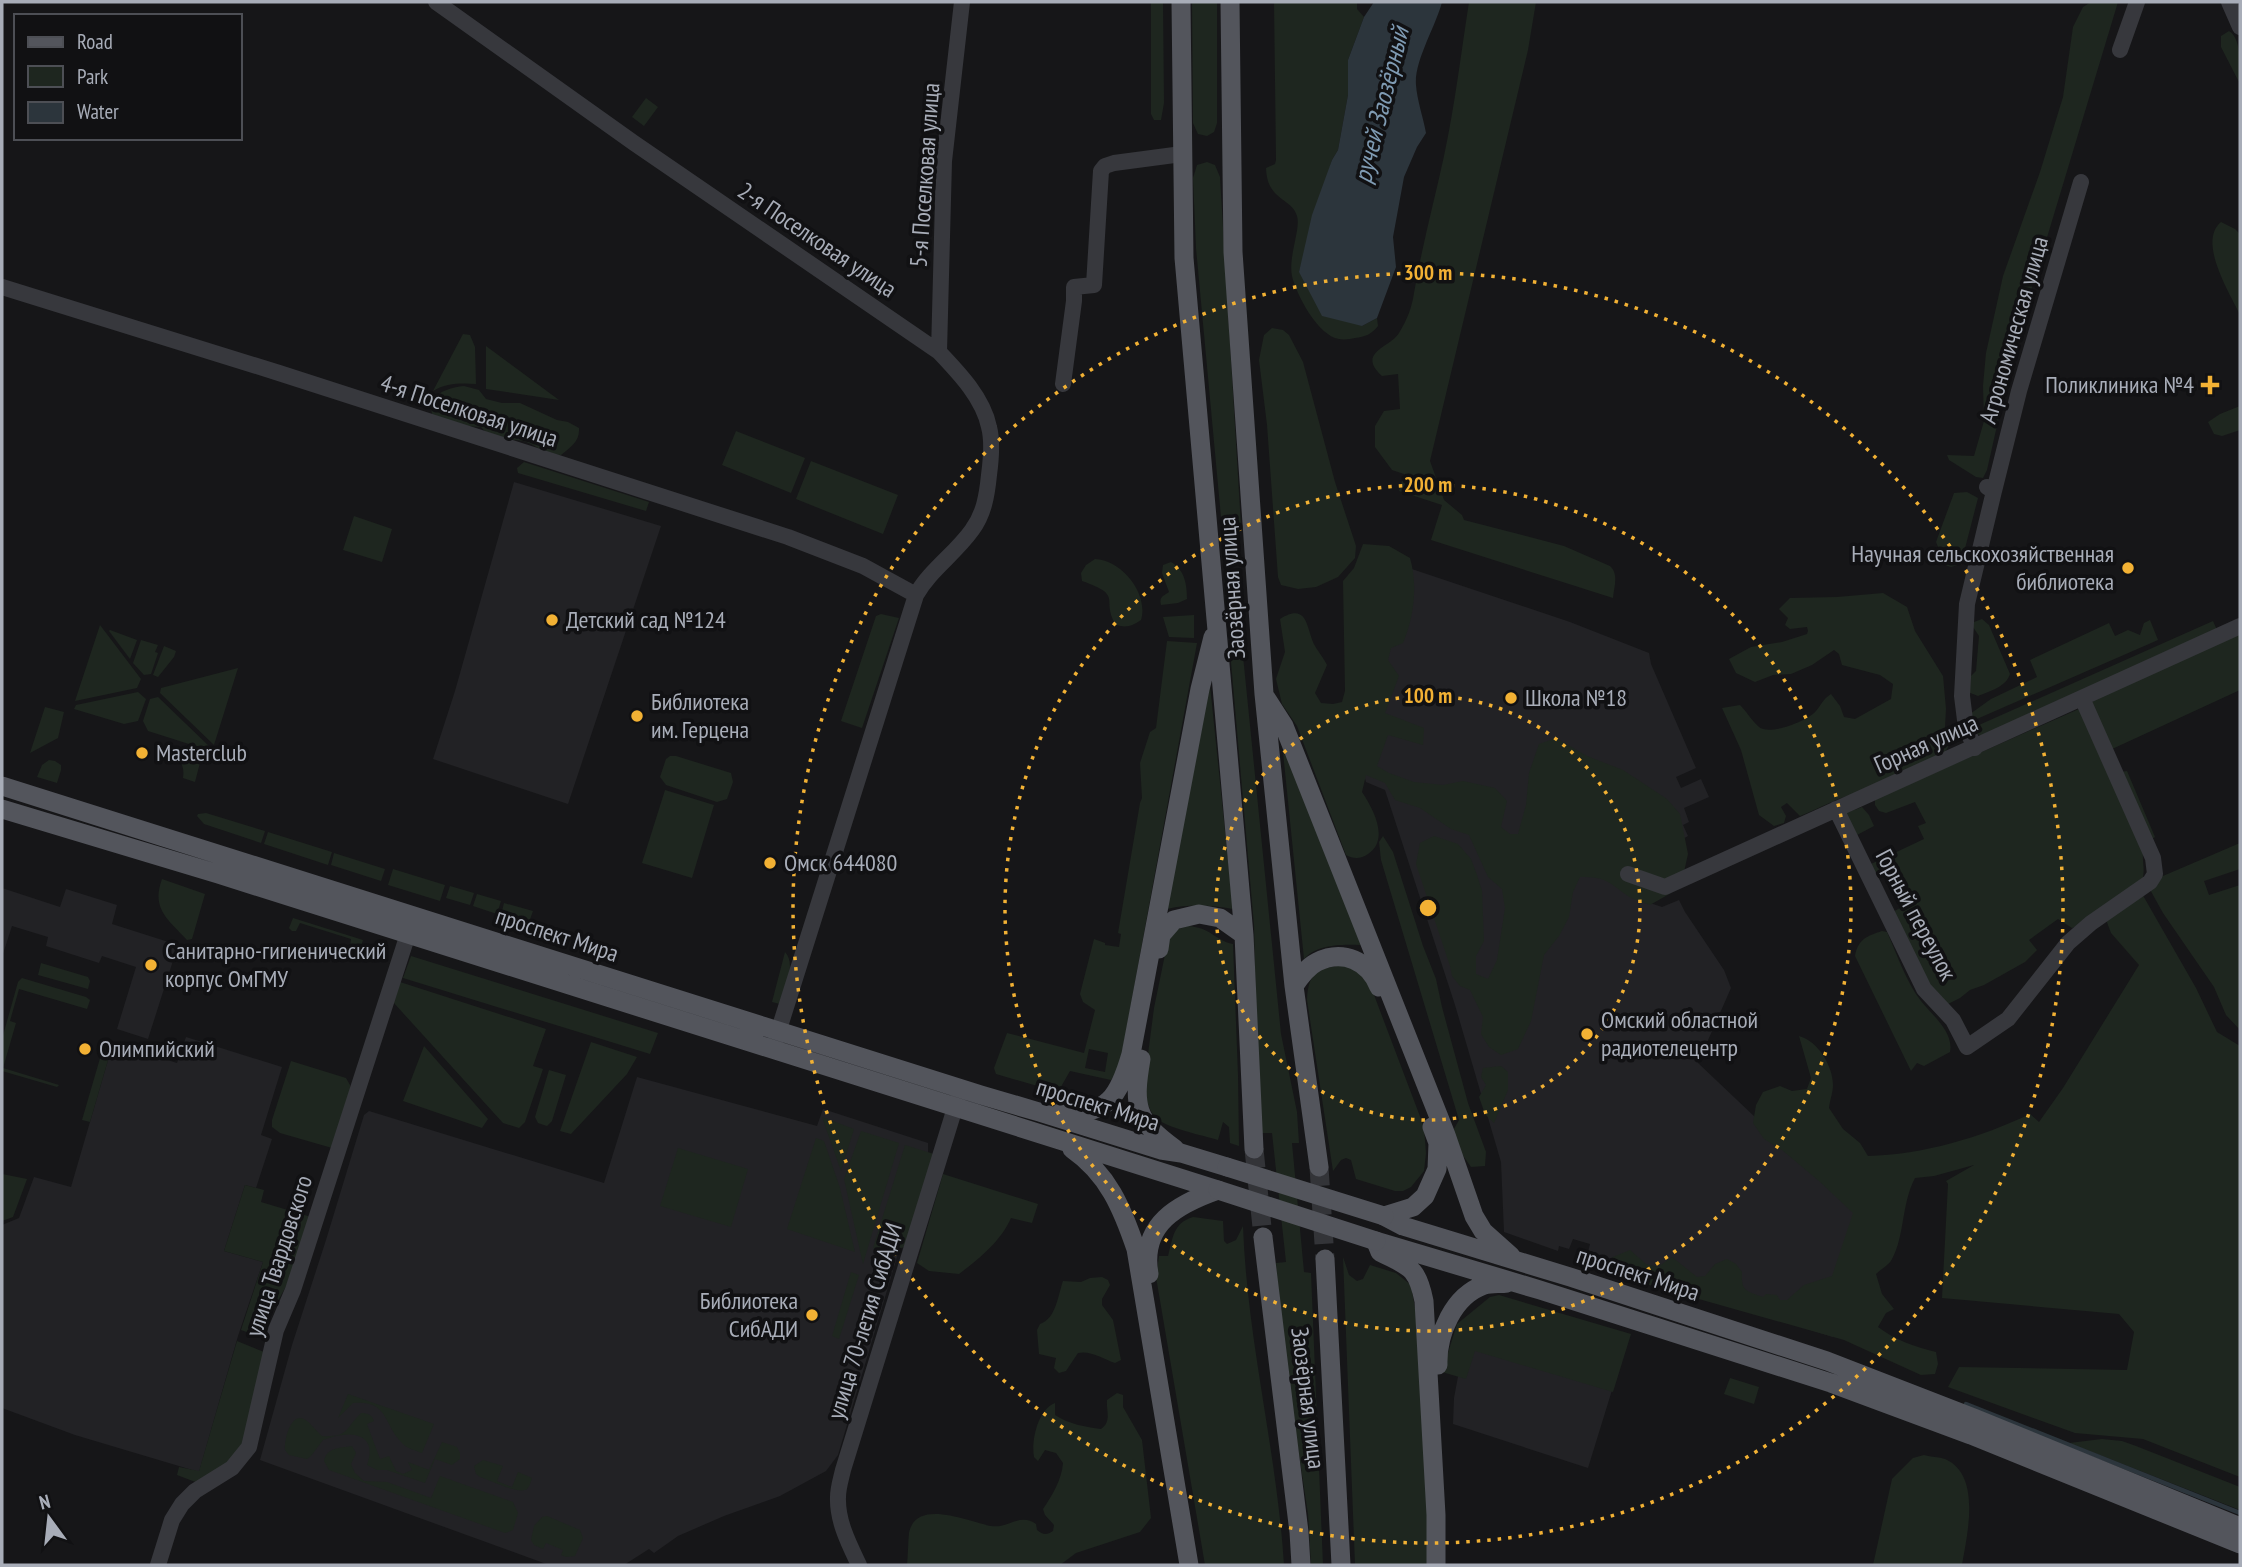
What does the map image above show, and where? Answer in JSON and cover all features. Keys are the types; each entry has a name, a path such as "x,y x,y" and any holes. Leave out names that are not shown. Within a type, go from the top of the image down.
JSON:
{"main road":[{"name":"Заозёрная улица","path":"1181,2 1184,258 1244,935 1254,1149"},
{"name":"Заозёрная улица","path":"1230,2 1233,252 1264,694 1294,986 1319,1167"},
{"path":"1039,1112 1073,1114 1100,1108 1114,1095 1124,1080 1200,689 1217,619"},
{"path":"1264,694 1284,726 1475,1216 1483,1231 1517,1262"},
{"name":"проспект Мира","path":"2,786 957,1098 1035,1133 1831,1383 2166,1504"},
{"name":"проспект Мира","path":"2,808 408,934 776,1041"},
{"path":"1181,1153 1147,1126 1142,1119 1136,1095 1161,935 1174,920 1199,914 1220,918 1244,935"},
{"path":"1294,986 1315,962 1336,955 1358,961 1374,975 1438,1143 1437,1169 1426,1196 1413,1207 1384,1216"},
{"name":"проспект Мира","path":"957,1098 1039,1112 1161,1150 1181,1153 1384,1216 1403,1226 1827,1361 1974,1418 2166,1504"},
{"path":"1035,1133 1072,1149 1100,1172 1119,1202 1129,1228 1136,1249 1189,1565"},
{"path":"1199,1565 1148,1267 1154,1236 1169,1213 1195,1198 1218,1191"},
{"name":"Заозёрная улица","path":"1263,1237 1300,1532 1301,1565"},
{"path":"1376,1241 1380,1252 1413,1269 1418,1277 1424,1301 1436,1565"},
{"name":"Заозёрная улица","path":"1325,1259 1341,1565"},
{"path":"1443,1565 1438,1358 1441,1338 1452,1312 1470,1293 1485,1285 1513,1282"},
{"path":"2166,1504 2240,1527"},
{"path":"2166,1504 2240,1544"}],"street":[{"name":"2-я Поселковая улица","path":"436,2 634,143 939,352 959,373 990,428 991,464 987,497 981,515 972,530 924,581 916,595 776,1041"},
{"name":"5-я Поселковая улица","path":"939,352 944,161 962,2"},
{"path":"2120,50 2137,2"},
{"path":"2229,2 2240,27"},
{"path":"1063,384 1074,287 1094,285 1101,171 1105,166 1114,163 1182,154"},
{"name":"Агрономическая улица","path":"1975,748 1966,728 1962,696 1968,604 1989,488 2081,182"},
{"name":"4-я Поселковая улица","path":"2,287 292,377 800,541 863,566 916,595"},
{"name":"Горная улица","path":"1628,874 1665,887 2240,626"},
{"name":"Горный переулок","path":"1836,809 1923,989 1953,1020 1967,1047 2008,1019 2068,943 2091,923 2150,882 2155,874 2153,858 2082,698"},
{"name":"улица Твардовского","path":"158,1565 172,1520 182,1504 195,1491 232,1468 249,1447 276,1330 297,1277 408,934"},
{"name":"улица 70-летия СибАДИ","path":"859,1565 845,1536 839,1511 838,1496 843,1470 957,1098"}],"shaded area":[{"name":"Детский сад №124","path":"514,482 661,526 568,804 433,759"},
{"name":"Омский областной радиотелецентр","path":"1376,557 1570,622 1649,653 1651,664 1696,768 1676,777 1681,788 1701,779 1709,797 1684,808 1689,822 1683,825 1688,836 1635,867 1641,900 1662,907 1679,900 1724,970 1731,988 1698,1063 1869,1225 1833,1337 1586,1260 1590,1244 1573,1239 1569,1249 1559,1246 1558,1251 1504,1232 1501,1162 1455,1005 1385,790 1366,782 1352,731"},
{"name":"Санитарно-гигиенический корпус ОмГМУ","path":"2,888 60,907 66,889 117,905 112,924 178,945 148,1039 117,1029 136,967 102,956 99,963 46,946 48,937 12,926 2,957"},
{"path":"186,1037 282,1067 261,1135 272,1139 256,1188 245,1185 224,1251 263,1262 238,1336 199,1472 75,1435 2,1408 2,1225 19,1218 34,1177 71,1187 113,1043 177,1063"},
{"path":"637,1077 817,1126 823,1109 928,1143 928,1153 838,1455 826,1471 780,1496 678,1536 654,1553 649,1549 624,1565 549,1565 260,1460 292,1345 364,1115 369,1111 604,1183"},
{"path":"1468,1323 1625,1348 1588,1468 1453,1424 1454,1398"}],"green space":[{"path":"1151,2 1163,2 1164,103 1161,120 1154,120 1151,114"},
{"path":"1192,2 1217,2 1217,123 1214,132 1207,136 1198,134 1193,123"},
{"path":"1274,2 1357,2 1357,9 1364,17 1348,60 1348,95 1338,150 1332,160 1299,272 1362,326 1377,318 1378,326 1362,337 1339,339 1323,330 1303,303 1292,276 1297,216 1271,187 1266,168 1275,164 1276,160"},
{"path":"1469,2 1536,2 1528,50 1430,461 1444,500 1462,515 1464,520 1564,546 1610,566 1615,577 1613,598 1431,540 1442,505 1399,491 1404,474 1392,470 1375,447 1375,426 1384,411 1400,409 1398,374 1382,376 1372,361 1377,351 1399,333 1412,303 1448,137"},
{"path":"2091,2 2118,2 2017,337 1987,470 1983,478 1976,477 1949,460 1947,455 1974,456 1984,421 1986,353 2003,276 2063,97 2073,27 2083,7"},
{"path":"2229,31 2238,47 2240,84 2221,47 2221,36"},
{"path":"646,98 658,107 644,126 632,117"},
{"path":"1207,162 1215,165 1220,177 1241,526 1237,537 1231,539 1225,535 1222,528 1196,248 1193,178 1197,165"},
{"path":"2221,222 2240,234 2240,315 2223,281 2214,254 2212,242"},
{"path":"1272,328 1283,330 1289,335 1303,362 1335,482 1356,546 1355,558 1338,577 1316,587 1298,589 1281,585 1278,577 1267,425 1259,360 1264,335"},
{"path":"463,334 470,335 475,347 476,384 454,384 433,391"},
{"path":"486,346 559,400 486,389"},
{"path":"464,386 479,390 486,399 502,403 520,403 557,420 568,422 579,428 576,440 561,455 552,454 523,441 492,436 481,427 460,426 432,414 436,396 446,390"},
{"path":"2240,406 2240,430 2222,436 2214,434 2208,422"},
{"path":"736,431 805,458 791,493 722,465"},
{"path":"811,461 898,495 883,534 796,499"},
{"path":"524,462 649,502 646,511 518,473 517,468"},
{"path":"1967,492 1978,498 1961,564 1951,567 1942,564 1945,554 1936,542 1954,493"},
{"path":"354,516 392,529 382,562 343,550"},
{"path":"1363,544 1389,546 1410,558 1414,579 1412,612 1403,643 1391,648 1388,660 1399,676 1385,713 1424,728 1423,745 1388,735 1377,766 1414,782 1443,785 1463,781 1495,788 1507,801 1501,827 1510,834 1518,834 1526,805 1529,773 1539,744 1556,738 1587,756 1623,770 1667,799 1680,814 1688,854 1684,872 1671,893 1650,905 1630,897 1607,881 1580,877 1573,892 1569,917 1544,955 1531,1021 1518,1049 1501,1055 1489,1047 1481,1034 1483,1017 1470,990 1460,986 1452,976 1416,864 1420,843 1434,836 1458,844 1471,859 1482,891 1484,941 1476,956 1476,974 1488,979 1497,960 1505,908 1502,889 1488,877 1469,835 1451,829 1420,808 1395,800 1385,783 1366,775 1362,792 1377,824 1378,840 1375,848 1365,856 1357,858 1346,855 1297,726 1282,704 1276,679 1285,652 1280,619 1296,613 1305,620 1315,646 1327,665 1315,693 1321,703 1342,702 1345,691 1343,581 1354,568"},
{"path":"1095,559 1115,565 1131,580 1141,600 1141,620 1129,626 1116,625 1107,595 1082,581 1081,573 1086,565"},
{"path":"1171,562 1176,565 1186,583 1187,599 1161,605 1161,598 1169,592 1162,573 1163,565"},
{"path":"1227,579 1234,580 1236,586 1281,1034 1297,1112 1299,1143 1292,1143 1304,1272 1311,1273 1323,1565 1311,1565 1308,1514 1279,1322 1276,1263 1286,1262 1272,1133 1261,1133 1254,925 1224,582"},
{"path":"1883,593 1907,607 1915,631 1943,676 1945,727 1952,740 1943,756 1800,816 1787,803 1781,807 1786,816 1784,823 1774,826 1759,815 1741,750 1722,708 1740,705 1759,727 1779,729 1812,715 1831,694 1844,717 1855,719 1891,699 1893,684 1880,675 1842,665 1839,654 1834,650 1812,665 1791,674 1773,675 1755,682 1736,673 1729,659 1751,647 1782,642 1807,634 1807,627 1790,629 1785,625 1788,618 1779,609 1790,598"},
{"path":"881,614 899,618 862,728 841,721 876,616"},
{"path":"1194,615 1194,638 1169,637 1163,617"},
{"path":"1982,619 1989,625 2010,674 2001,685 1978,696 1968,692 1969,678 1976,671 1979,636 1973,627 1974,622"},
{"path":"2150,620 2158,640 1970,722 1970,714 1991,699 2037,677 2030,660 2109,623 2115,636 2128,630 2140,635 2144,623"},
{"path":"2213,621 2217,630 1982,736 1970,729"},
{"path":"100,625 141,679 137,688 75,701"},
{"path":"2240,629 2240,690 2110,750 2121,772 2127,771 2155,837 2143,852 2142,881 2082,925 2072,928 2058,919 2029,940 2037,950 2025,962 1948,1004 1937,1000 1891,913 1900,908 1886,874 1873,879 1846,813 1862,807 1869,815 1874,826 1857,835 1871,864 1924,839 1918,826 1926,823 1915,802 1886,813 1879,811 1875,799 2088,705"},
{"path":"109,631 137,640 130,659"},
{"path":"141,640 158,645 151,674 144,675 133,663"},
{"path":"1167,641 1197,643 1119,1070 1111,1080 1070,1071 1058,1092 996,1074 994,1068 1007,1033 1084,1053 1095,1010 1083,1002 1080,994 1094,939 1105,945 1119,947 1121,934 1118,933 1142,798 1140,763 1150,732 1156,728","holes":["1089,1049 1108,1053 1105,1072 1085,1068"]},
{"path":"164,646 176,651 158,677 153,675"},
{"path":"238,668 214,745 160,693 161,688"},
{"path":"1210,685 1233,909 1184,906 1167,909"},
{"path":"138,692 146,699 138,721 124,724 74,709 76,705"},
{"path":"158,697 212,749 211,751 148,731 143,721 150,699"},
{"path":"45,707 64,712 58,738 30,753"},
{"path":"168,748 201,759 195,782 183,778 182,765 178,759 166,754"},
{"path":"1283,752 1293,767 1361,945 1323,948 1304,959"},
{"path":"670,756 731,773 733,782 727,799 717,802 666,785 660,777 666,759"},
{"path":"49,760 61,765 57,783 37,777 42,765"},
{"path":"665,790 714,805 692,878 642,863"},
{"path":"206,813 265,831 261,843 204,824 197,816"},
{"path":"268,832 332,852 328,865 264,844"},
{"path":"1383,836 1393,852 1436,979 1468,1103 1486,1152 1485,1166 1471,1167 1457,1147 1454,1129 1459,1120 1381,860 1379,842"},
{"path":"2240,843 2240,869 2204,881 2209,895 2240,885 2240,1030 2226,1015 2214,987 2163,913 2148,886 2163,876"},
{"path":"334,853 385,869 381,881 331,865"},
{"path":"393,869 445,885 440,901 388,885"},
{"path":"162,879 205,894 192,939 187,940 163,913 159,898"},
{"path":"450,886 474,893 470,905 446,898"},
{"path":"2141,892 2196,988 2217,1032 2240,1046 2240,1477 2143,1439 2075,1433 1948,1387 1959,1367 2127,1370 2134,1332 2119,1314 1942,1298 1948,1184 1946,1181 1974,1165 1934,1176 1915,1178 1907,1199 1896,1250 1891,1261 1876,1274 1882,1294 1894,1309 1886,1313 1878,1327 1891,1336 1936,1352 1938,1364 1935,1374 1921,1375 1844,1340 1621,1277 1608,1263 1613,1257 1630,1250 1646,1264 1658,1267 1672,1257 1697,1277 1705,1276 1715,1264 1727,1259 1736,1264 1742,1272 1742,1283 1746,1289 1763,1297 1766,1294 1777,1295 1780,1300 1787,1300 1804,1285 1832,1276 1853,1213 1782,1150 1764,1139 1753,1123 1756,1105 1763,1092 1780,1086 1792,1091 1807,1089 1811,1078 1799,1036 1812,1043 1823,1055 1832,1078 1829,1108 1843,1129 1860,1143 1868,1156 1909,1152 1951,1143 2030,1114 2039,1122 2139,965 2111,933 2105,917"},
{"path":"477,894 501,901 497,914 473,906"},
{"path":"504,903 533,911 527,928 511,923 508,917 501,915"},
{"path":"293,918 363,940 360,949 350,947 351,939 300,923 296,931 292,931 289,928"},
{"path":"1188,926 1202,929 1233,944 1239,1146 1230,1143 1229,1127 1223,1122 1218,1140 1160,1121 1153,1114 1146,1097 1144,1085 1154,1008 1168,940 1175,930"},
{"path":"1882,931 1887,932 1902,968 1921,1001 1949,1038 1950,1052 1924,1066 1917,1063 1911,1071 1855,956 1864,939"},
{"path":"785,952 790,970 780,1004 772,1002"},
{"path":"411,956 658,1033 650,1054 403,978"},
{"path":"41,963 88,977 88,989 38,975"},
{"path":"1349,964 1368,979 1424,1127 1424,1171 1411,1187 1403,1191 1356,1179 1351,1160 1346,1158 1341,1160 1333,1171 1307,1000 1313,976 1324,969"},
{"path":"22,978 90,1000 87,1009 19,989 10,1021 16,1023 3,1068 59,1085 57,1087 2,1071 2,1039 18,982"},
{"path":"400,982 546,1029 533,1066 543,1069 525,1122 519,1128 503,1123 393,1002"},
{"path":"591,1042 637,1057 627,1074 571,1134 560,1131"},
{"path":"107,1043 113,1043 90,1122 82,1120 103,1048"},
{"path":"424,1046 488,1119 482,1128 403,1101"},
{"path":"291,1061 346,1078 350,1085 332,1148 280,1133 272,1127"},
{"path":"1501,1066 1508,1072 1508,1090 1494,1123 1485,1114 1479,1097 1486,1085 1481,1077 1483,1068"},
{"path":"549,1070 566,1075 552,1121 547,1126 538,1123 535,1117"},
{"path":"822,1117 854,1129 841,1171"},
{"path":"861,1131 899,1143 863,1264 844,1179"},
{"path":"816,1138 824,1141 840,1188 855,1252 787,1229"},
{"path":"905,1145 934,1154 905,1247 882,1253 873,1248"},
{"path":"678,1148 748,1169 731,1227 660,1206"},
{"path":"2,1174 27,1179 13,1217 2,1221"},
{"path":"943,1174 1038,1204 1032,1223 1011,1218 982,1256 959,1274 929,1271 917,1263"},
{"path":"245,1185 264,1190 261,1202 311,1217 289,1281 260,1333 255,1335 241,1330 263,1262 224,1251"},
{"path":"1193,1217 1223,1221 1224,1241 1227,1244 1236,1240 1243,1226 1250,1311 1275,1480 1284,1565 1205,1565 1156,1277 1159,1256 1168,1256 1178,1227"},
{"path":"1343,1257 1349,1275 1357,1281 1363,1279 1370,1265 1396,1273 1411,1285 1420,1337 1431,1565 1355,1565"},
{"path":"851,1272 859,1275 839,1339 832,1336"},
{"path":"1102,1277 1108,1280 1110,1285 1102,1299 1102,1305 1113,1320 1121,1360 1115,1363 1092,1354 1078,1353 1066,1371 1059,1373 1054,1368 1056,1358 1039,1354 1037,1330 1053,1312 1063,1281 1081,1282"},
{"path":"1499,1295 1631,1334 1613,1392 1475,1351 1466,1379 1442,1372 1457,1324 1490,1297"},
{"path":"237,1341 264,1352 243,1448 231,1464 198,1483 177,1475 179,1467 199,1471"},
{"path":"1730,1378 1759,1387 1754,1404 1724,1394"},
{"path":"1117,1393 1123,1395 1123,1407 1142,1440 1151,1518 1140,1532 1076,1553 1060,1565 907,1565 909,1533 914,1522 922,1516 945,1515 991,1526 1025,1520 1036,1524 1041,1533 1053,1531 1054,1525 1043,1509 1059,1481 1063,1463 1056,1453 1045,1450 1038,1461 1034,1457 1035,1434 1040,1419 1049,1406 1055,1403 1055,1415 1060,1418 1077,1425 1101,1429 1107,1419 1107,1400"},
{"path":"348,1394 434,1424 422,1453 404,1445 384,1415 373,1405 353,1403 338,1418"},
{"path":"361,1413 366,1413 374,1421 367,1424 380,1459 389,1456 396,1471 403,1474 412,1470 408,1462 429,1470 442,1442 457,1447 460,1459 452,1465 435,1459 425,1483 367,1465 369,1445 359,1436 342,1435 323,1440 307,1459 289,1455 285,1450 287,1435 292,1424 299,1418 309,1422 322,1436 331,1436 346,1430"},
{"path":"2102,1439 2122,1441 2240,1487 2240,1510 2069,1443"},
{"path":"352,1446 356,1453 351,1464 355,1473 364,1481 387,1482 431,1498 440,1476 513,1502 518,1513 513,1530 505,1533 329,1470 324,1461 328,1453"},
{"path":"1924,1455 1945,1459 1957,1467 1964,1478 1968,1492 1969,1522 1962,1565 1873,1565 1892,1479 1913,1458"},
{"path":"483,1460 503,1466 497,1481 512,1487 518,1472 532,1478 529,1486 527,1489 518,1490 480,1477 474,1466"},
{"path":"547,1516 580,1530 583,1538 575,1556 561,1555 563,1550 546,1543 543,1549 534,1545 531,1540 534,1526 542,1517"}],"water":[{"name":"ручей Заозёрный","path":"1374,2 1442,2 1416,76 1426,133 1404,177 1393,237 1396,267 1377,318 1362,326 1322,316 1299,272 1312,215 1338,150 1348,95 1348,60 1364,17"}],"waterway":[{"path":"1966,1404 2240,1513"}],"tunnel":[{"path":"1254,1149 1263,1237"},
{"path":"1319,1167 1325,1259"}],"place":[{"name":"Поликлиника №4","path":"2210,385"},
{"name":"Научная сельскохозяйственная библиотека","path":"2128,568"},
{"name":"Детский сад №124","path":"552,620"},
{"name":"Школа №18","path":"1511,698"},
{"name":"Библиотека им. Герцена","path":"637,716"},
{"name":"Masterclub","path":"142,753"},
{"name":"Омск 644080","path":"770,863"},
{"name":"Санитарно-гигиенический корпус ОмГМУ","path":"151,965"},
{"name":"Омский областной радиотелецентр","path":"1587,1034"},
{"name":"Олимпийский","path":"85,1049"},
{"name":"Библиотека СибАДИ","path":"812,1315"}]}
